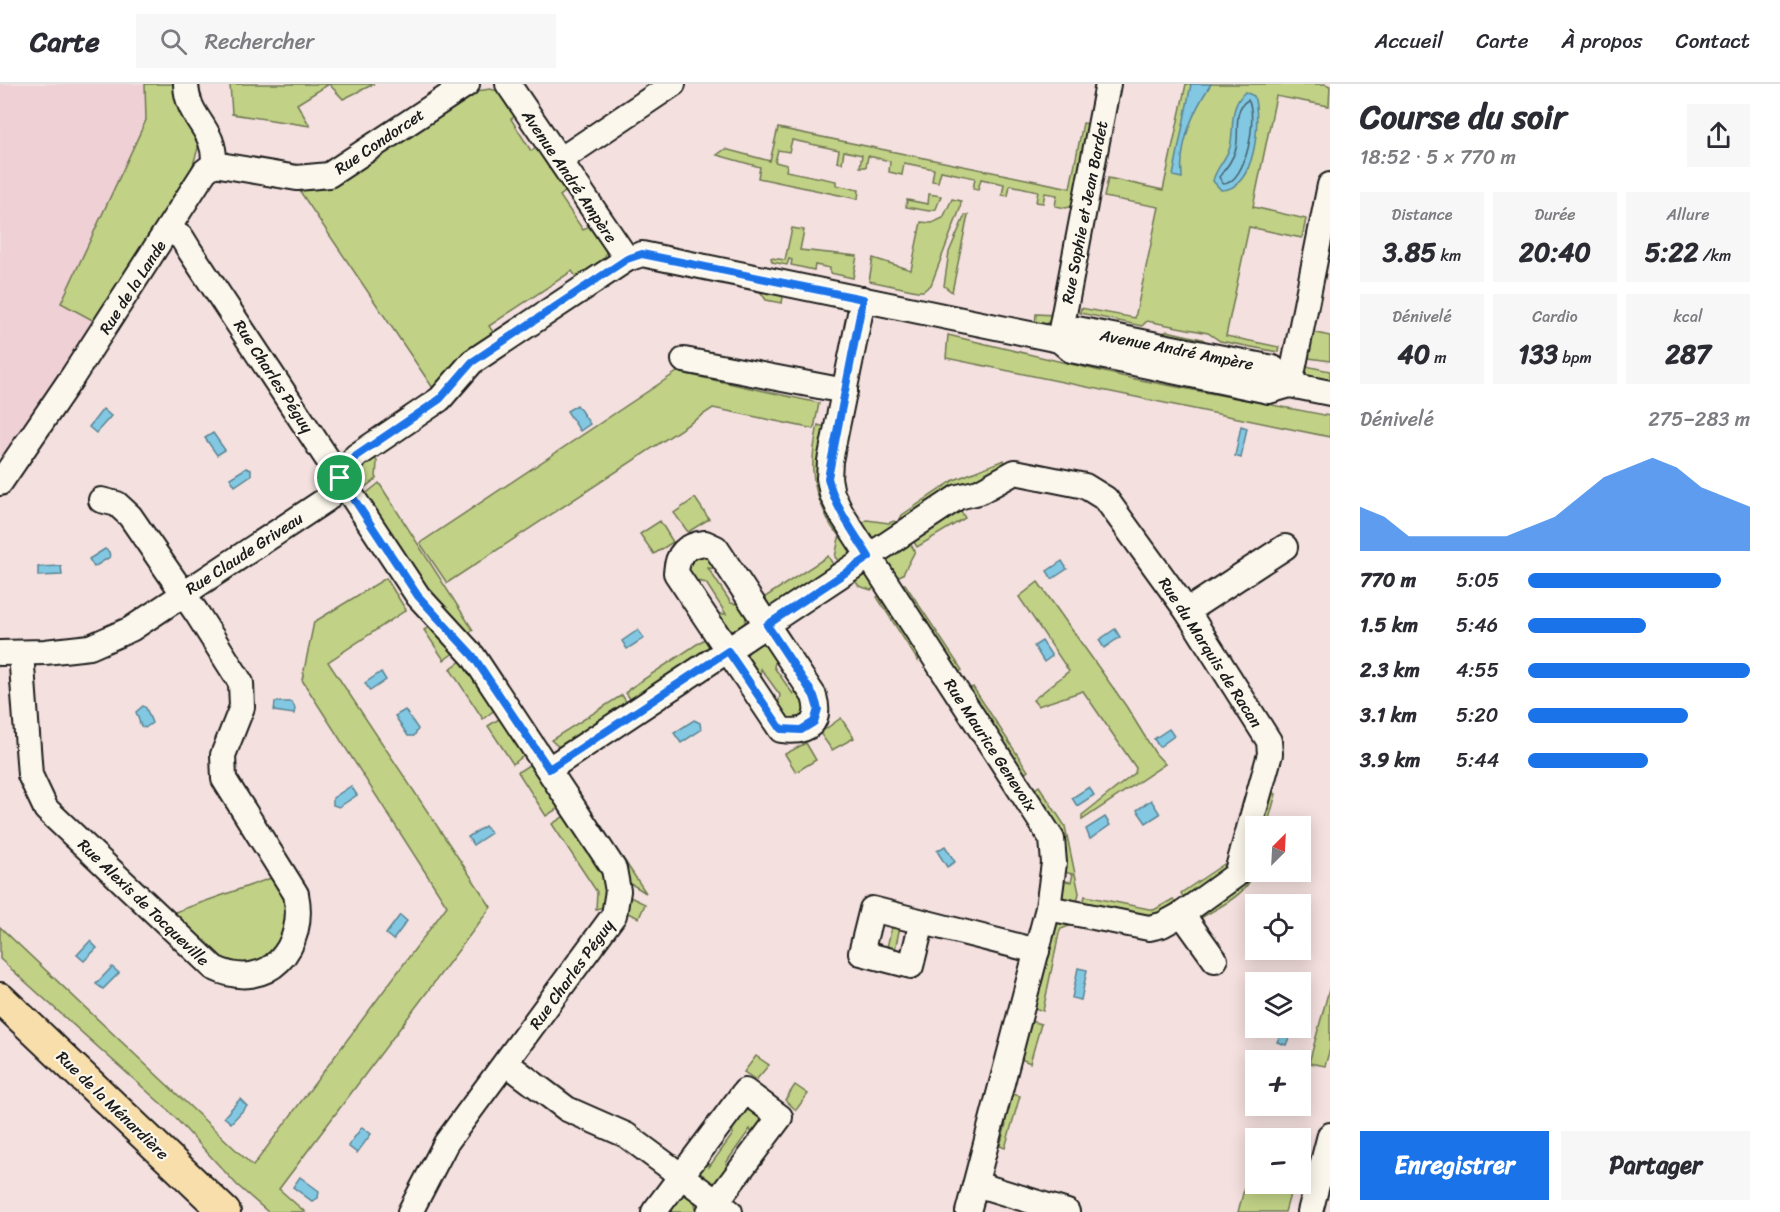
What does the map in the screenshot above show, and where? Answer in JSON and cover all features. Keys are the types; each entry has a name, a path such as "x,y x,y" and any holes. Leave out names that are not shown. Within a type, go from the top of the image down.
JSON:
{"main road":[{"name":"Rue de la Ménardière","path":"0,998 225,1212"}],"street":[{"path":"186,84 193,113 214,146 214,164"},
{"name":"Rue Condorcet","path":"214,164 297,178 329,175 467,84"},
{"name":"Avenue André Ampère","path":"508,84 627,259 642,254 863,299 1059,340 1071,350 1269,391 1290,385 1330,393"},
{"path":"560,160 673,84"},
{"name":"Rue Sophie et Jean Bardet","path":"1059,340 1108,84"},
{"name":"Rue de la Lande","path":"0,483 170,230 206,171 214,164"},
{"path":"1290,385 1324,250 1330,185"},
{"name":"Rue Charles Péguy","path":"170,230 182,238 418,596 473,656 614,869 618,891 614,915 446,1143 410,1212"},
{"name":"Rue Claude Griveau","path":"10,653 71,650 106,642 183,594 327,499 334,492 340,478 356,456 440,399 472,362 627,259"},
{"name":"Rue Maurice Genevoix","path":"863,299 828,478 832,495 869,557 1052,839 1054,863 1048,908 968,1212"},
{"path":"684,360 845,391"},
{"name":"Rue du Marquis de Racan","path":"549,769 958,497 979,492 1016,472 1085,486 1106,500 1187,611 1269,741 1270,754 1236,875 1182,914 1162,926 1149,928 1048,908"},
{"name":"Rue Alexis de Tocqueville","path":"10,653 30,775 46,809 205,962 224,973 255,976 275,965 289,949 298,922 297,894 224,779 223,755 242,707 241,683 130,516 117,504 100,500"},
{"path":"705,543 716,548 814,696 818,709 814,722 801,730 781,729 728,651 676,573 679,556 694,544 705,543"},
{"path":"1187,611 1285,546"},
{"path":"1182,914 1215,960"},
{"path":"922,922 1037,951"},
{"path":"506,1063 567,1109 626,1135 681,1176 719,1209 780,1117 745,1090 681,1176 654,1212"},
{"path":"1310,1212 1330,1135"},
{"path":"976,1184 1066,1212"}],"shaded area":[{"path":"0,84 145,84 146,120 61,302 96,322 0,467"}],"green space":[{"path":"145,84 179,84 202,135 189,178 96,322 61,303 146,120"},
{"path":"230,84 329,84 297,104 310,126 232,114"},
{"path":"329,84 374,84 343,99"},
{"path":"1186,84 1325,84 1330,86 1329,106 1276,96 1253,207 1306,219 1302,238 1249,227 1226,336 1279,347 1278,352 1220,341 1208,333 1147,321 1142,326 1080,313 1081,308 1135,318 1159,207 1104,197 1108,178 1163,190"},
{"path":"490,89 498,91 520,113 511,119 531,151 540,146 570,188 560,196 583,230 593,223 604,243 605,256 597,267 579,281 572,271 489,326 495,335 437,394 299,190 322,189 477,91"},
{"path":"1083,123 1094,125 1073,206 1066,208 1055,206 1057,195 1045,193 1043,203 1036,202 1038,191 1010,185 1008,196 1002,195 1004,184 981,179 978,190 973,189 975,178 941,171 938,182 932,181 934,169 904,163 902,175 889,172 890,161 868,156 866,167 860,167 862,155 844,151 842,163 837,162 839,150 792,140 789,152 778,150 775,162 787,165 786,171 836,181 836,185 859,190 858,199 758,178 760,167 717,155 725,149 770,161 778,128 1070,188"},
{"path":"929,194 941,196 936,209 929,211 906,207 907,200 928,204"},
{"path":"952,199 961,201 960,209 931,285 923,291 917,291 869,281 873,258 911,270 921,222 932,223 943,218"},
{"path":"965,215 968,215 952,292 944,286 949,252"},
{"path":"792,228 804,230 800,250 857,256 853,278 830,273 830,268 815,265 814,270 791,265 792,260 789,259 787,265 772,262 771,258 785,260"},
{"path":"759,290 784,290 782,303 766,300"},
{"path":"1036,314 1055,315 1045,326 1035,325"},
{"path":"1167,331 1202,339 1208,343 1160,335"},
{"path":"1308,331 1330,336 1330,361 1302,357"},
{"path":"948,335 1130,378 1330,416 1330,437 946,358"},
{"path":"1301,365 1330,371 1330,385 1306,377"},
{"path":"677,372 819,403 814,429 713,408 447,583 420,543"},
{"path":"818,425 829,428 841,529 837,533 830,524 820,502 814,480 813,459"},
{"path":"371,454 377,461 376,479 358,492 354,476"},
{"path":"1004,460 1007,469 904,525 900,519 902,515 954,480"},
{"path":"379,483 473,630 466,635 424,592 362,497"},
{"path":"695,498 709,519 688,532 674,513"},
{"path":"958,506 965,518 917,547 911,537"},
{"path":"867,520 897,523 876,539 870,539 857,527"},
{"path":"660,521 673,542 654,554 640,534"},
{"path":"845,534 854,552 842,565 835,557 839,538"},
{"path":"907,539 915,551 903,574 891,581 884,568 886,554"},
{"path":"700,549 721,570 708,568 731,603 744,605 746,621 741,628 726,629 713,614 726,614 706,583 686,578 684,560"},
{"path":"828,556 834,566 768,608 762,599"},
{"path":"864,571 879,585 871,590 859,586 852,577"},
{"path":"386,578 406,610 328,662 491,907 279,1189 305,1212 268,1212 237,1185 168,1110 0,959 0,927 253,1166 447,906 302,680 314,622"},
{"path":"1038,582 1126,706 1155,753 1165,764 1082,820 1082,815 1135,773 1136,768 1083,691 1038,706 1033,700 1069,671 1019,597"},
{"path":"901,584 905,584 962,670 958,673"},
{"path":"883,593 920,653 918,661 877,597"},
{"path":"432,625 455,652 444,660 424,630"},
{"path":"706,638 710,643 708,649 631,700 626,693 629,689"},
{"path":"752,645 768,645 777,653 774,667 793,694 796,684 809,712 792,724 776,715 780,695 761,669 759,681 746,657"},
{"path":"461,661 468,661 497,708 483,719 450,669"},
{"path":"973,687 1028,771 1024,774 1009,750 1000,748 969,689"},
{"path":"622,695 627,703 559,747 551,740"},
{"path":"502,717 526,754 513,764 488,726"},
{"path":"841,718 854,738 832,750 820,733"},
{"path":"806,743 816,760 796,772 785,754"},
{"path":"532,763 560,807 546,816 518,772"},
{"path":"1039,786 1065,826 1079,893 1076,907 1061,893 1059,880 1071,882 1073,874 1059,871 1050,823 1051,813 1035,789"},
{"path":"1269,792 1276,794 1270,816 1264,816 1262,812"},
{"path":"566,815 608,878 604,907 596,909 597,892 552,824"},
{"path":"1236,856 1213,883 1205,882 1183,897 1181,893"},
{"path":"622,857 646,893 628,882 617,860"},
{"path":"1245,875 1245,882 1249,882 1237,895 1198,920 1198,914"},
{"path":"274,877 288,905 290,915 288,926 278,946 270,953 250,963 228,961 212,952 172,913"},
{"path":"1085,896 1154,910 1173,899 1175,902 1154,921 1082,908"},
{"path":"630,897 645,904 639,918 625,912 624,899"},
{"path":"1073,920 1072,925 1061,929 1059,933 1043,1011 1034,1008 1057,922"},
{"path":"901,922 895,950 885,955 892,927 879,923"},
{"path":"1330,986 1330,1049 1325,1066 1311,1063 1311,1056"},
{"path":"1030,1021 1041,1024 1030,1063 1019,1058"},
{"path":"756,1056 769,1065 756,1080 744,1072"},
{"path":"795,1085 808,1094 796,1110 785,1100"},
{"path":"1010,1093 1020,1096 1005,1148 1000,1146 1006,1124 1000,1117"},
{"path":"749,1105 765,1118 756,1144 750,1129 726,1163 729,1176 717,1182 706,1180 699,1174 698,1167 705,1150 709,1167 733,1134 730,1114"},
{"path":"1245,1186 1245,1194 1290,1194 1285,1212 1238,1212"},
{"path":"684,1192 694,1199 697,1212 672,1212 669,1199"}],"water":[{"path":"1191,84 1211,84 1198,105 1185,140 1182,178 1173,176"},
{"path":"1245,92 1254,96 1256,107 1256,136 1253,152 1249,167 1242,179 1233,187 1221,190 1213,181 1230,147 1234,111"},
{"path":"577,405 590,424 580,431 567,411"},
{"path":"103,409 111,416 96,433 89,427"},
{"path":"1241,426 1247,428 1241,458 1235,456"},
{"path":"213,433 225,450 217,455 205,438"},
{"path":"246,468 251,470 251,475 235,486 230,478"},
{"path":"105,549 109,552 110,557 94,567 89,559"},
{"path":"1062,561 1067,569 1052,579 1047,571"},
{"path":"61,566 62,575 38,576 38,567"},
{"path":"1115,629 1120,637 1104,648 1099,640"},
{"path":"638,630 644,638 627,649 622,641"},
{"path":"1042,641 1052,656 1044,662 1034,646"},
{"path":"381,672 386,680 370,691 365,683"},
{"path":"275,702 292,702 295,708 294,714 274,711"},
{"path":"143,706 152,723 145,728 141,726 136,712"},
{"path":"405,710 418,729 414,736 408,736 395,716"},
{"path":"694,720 700,723 701,730 681,743 674,733"},
{"path":"1169,729 1174,736 1159,747 1154,739"},
{"path":"351,786 357,795 339,807 333,805 333,798"},
{"path":"1089,787 1094,795 1077,806 1072,798"},
{"path":"1151,800 1160,814 1146,823 1137,810"},
{"path":"1105,817 1110,825 1090,839 1086,829"},
{"path":"485,826 491,833 473,845 468,837"},
{"path":"945,846 955,862 947,867 937,851"},
{"path":"400,915 407,921 393,940 386,934"},
{"path":"90,941 97,948 84,961 77,955"},
{"path":"112,967 119,973 103,989 96,984"},
{"path":"1078,968 1087,970 1081,1000 1072,998"},
{"path":"1279,1038 1289,1038 1286,1045 1277,1042"},
{"path":"240,1099 247,1106 231,1123 224,1117"},
{"path":"362,1127 371,1134 357,1153 348,1146"},
{"path":"300,1177 319,1191 318,1198 312,1201 293,1187"}],"route":[{"path":"642,254 863,299 828,478 832,495 841,513 869,557 767,625 814,696 818,709 817,716 814,722 801,730 795,732 781,729 728,651 549,769 473,656 418,596 340,478 356,456 440,399 472,362 627,259 642,254"}]}
